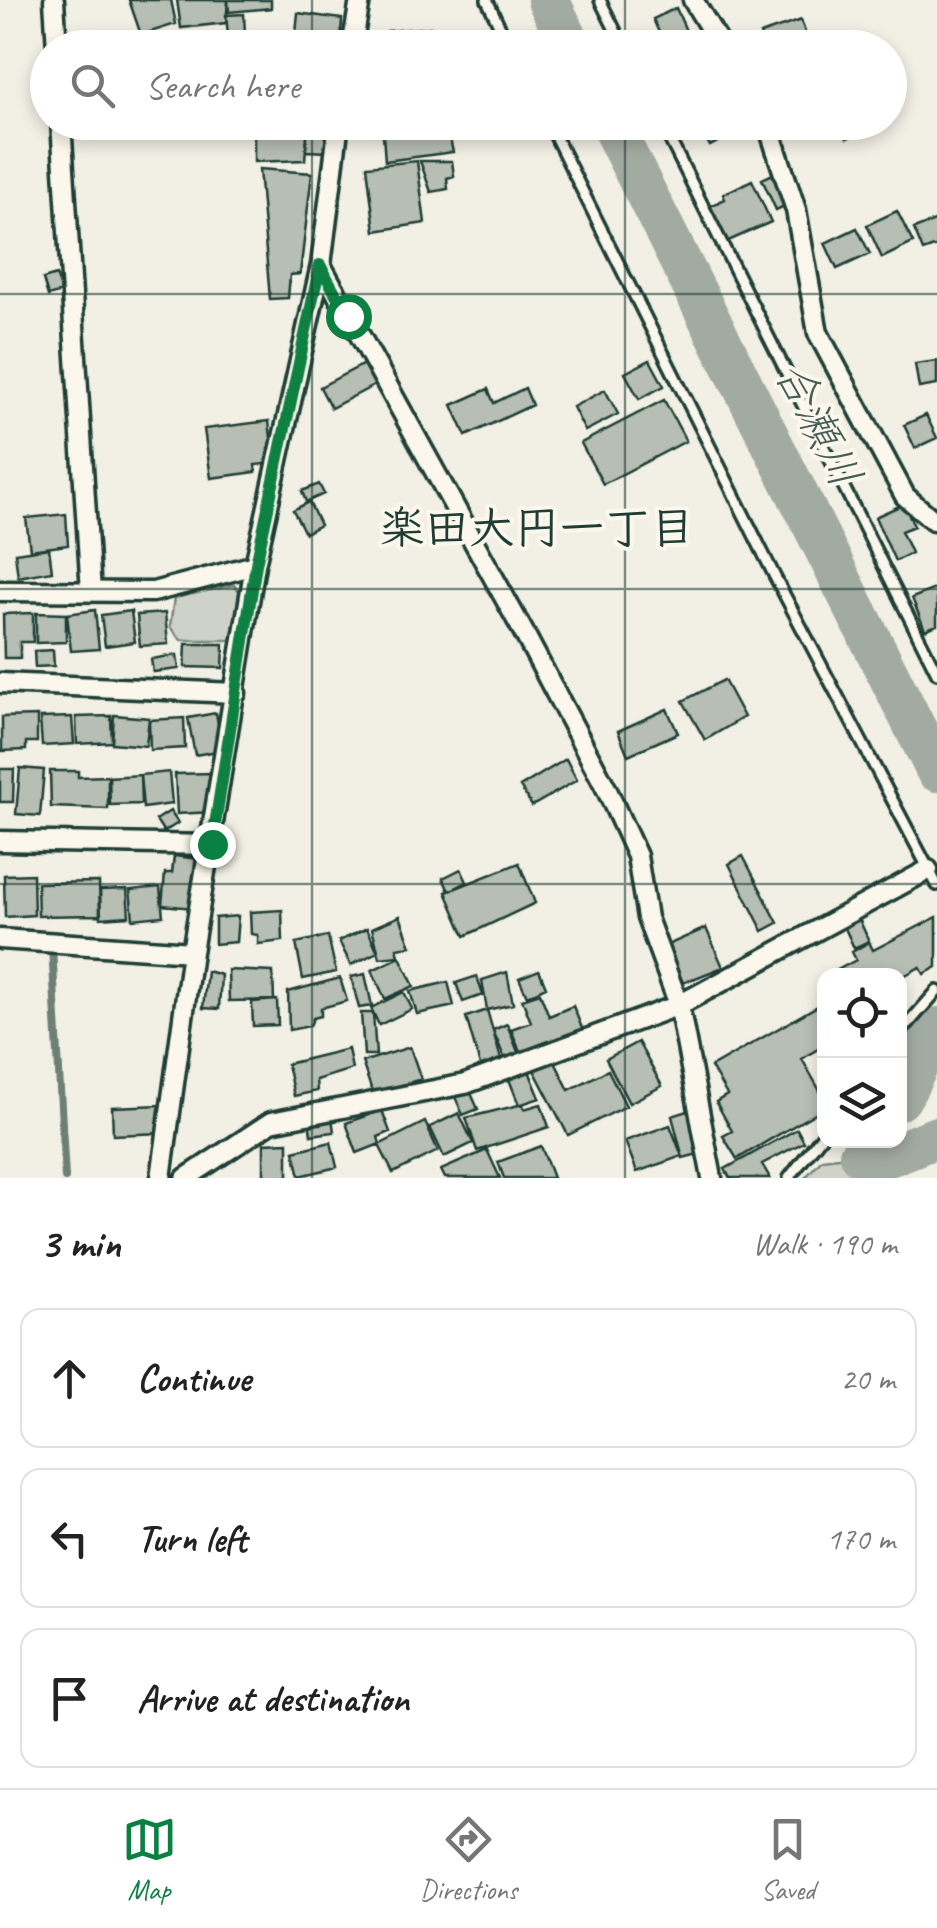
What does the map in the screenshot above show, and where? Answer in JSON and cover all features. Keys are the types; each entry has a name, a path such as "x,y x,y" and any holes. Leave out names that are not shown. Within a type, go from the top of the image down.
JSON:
{"street":[{"path":"54,0 56,30"},
{"path":"355,30 360,0"},
{"path":"693,0 711,30"},
{"path":"63,140 91,592"},
{"path":"160,1178 192,952 256,564 320,265 337,140"},
{"path":"773,140 796,210 818,333 906,496 932,520 937,520"},
{"path":"320,265 523,631 606,788 637,856 647,918 680,1005 712,1178"},
{"path":"0,591 153,592 256,564"},
{"path":"0,683 236,693"},
{"path":"0,840 212,844"},
{"path":"186,1178 271,1122 466,1084 680,1005 932,878"},
{"path":"0,939 192,952"}],"lane":[{"path":"486,0 501,30"},
{"path":"600,0 615,30"},
{"path":"557,140 775,576 932,878"},
{"path":"670,140 937,673"},
{"path":"907,1024 937,991"},
{"path":"789,1178 817,1142"}],"shaded area":[{"path":"234,585 239,591 232,640 181,640 170,627 174,598"},
{"path":"879,1152 862,1178 805,1178 822,1159"}],"building":[{"path":"129,0 171,0 176,24 139,30"},
{"path":"177,0 228,0 226,23 181,28"},
{"path":"228,0 271,0 271,8 229,12"},
{"path":"676,8 686,30 658,30 653,19"},
{"path":"298,13 342,19 341,30 296,30"},
{"path":"244,14 245,30 228,30 226,15"},
{"path":"801,20 804,30 772,30"},
{"path":"254,140 307,140 305,160 254,162"},
{"path":"307,140 329,140 329,152 306,151"},
{"path":"383,140 450,140 453,152 385,161"},
{"path":"417,161 425,223 375,231 367,166"},
{"path":"420,161 452,161 454,176 447,178 448,189 431,192"},
{"path":"259,169 312,173 300,274 290,275 288,298 270,299"},
{"path":"775,173 789,204 776,210 762,179"},
{"path":"752,180 771,222 726,242 710,206 725,199 723,194"},
{"path":"897,211 913,243 882,258 867,225"},
{"path":"937,220 937,246 923,251 914,229"},
{"path":"857,228 870,254 837,269 825,243"},
{"path":"56,275 62,292 48,296 43,279"},
{"path":"650,360 664,386 639,399 625,373"},
{"path":"937,361 937,385 919,388 915,364"},
{"path":"368,362 379,383 331,408 320,387"},
{"path":"525,388 532,405 466,436 452,405 488,389 494,403"},
{"path":"605,390 618,414 585,431 573,407"},
{"path":"664,400 686,441 603,484 581,443"},
{"path":"926,415 937,438 915,448 904,425"},
{"path":"269,421 274,463 255,465 256,472 211,478 204,429"},
{"path":"319,484 324,494 306,502 302,491"},
{"path":"309,502 320,525 305,533 293,510"},
{"path":"904,504 914,526 901,531 911,553 895,561 875,517"},
{"path":"66,514 68,545 30,550 26,518"},
{"path":"49,548 52,571 18,577 15,553"},
{"path":"937,588 937,625 925,630 912,598"},
{"path":"95,610 99,649 71,651 67,614"},
{"path":"131,611 135,642 105,646 101,615"},
{"path":"33,613 33,642 20,642 20,658 4,658 3,614"},
{"path":"36,613 66,614 66,642 36,643"},
{"path":"165,613 168,644 140,646 137,615"},
{"path":"186,644 224,644 223,668 185,667"},
{"path":"53,650 54,666 35,667 34,651"},
{"path":"177,655 179,669 153,672 151,659"},
{"path":"724,680 744,717 705,740 683,701"},
{"path":"667,709 678,733 628,755 618,731"},
{"path":"216,713 223,750 195,755 188,718"},
{"path":"114,715 149,718 146,746 112,743"},
{"path":"37,716 37,742 26,742 26,750 2,751 2,717"},
{"path":"111,716 112,742 77,744 76,717"},
{"path":"72,717 74,744 42,746 40,718"},
{"path":"184,718 185,748 150,750 149,720"},
{"path":"566,759 577,780 532,806 520,787"},
{"path":"20,768 44,770 40,816 16,814"},
{"path":"0,769 14,769 13,802 0,802"},
{"path":"50,771 78,771 78,777 108,776 108,809 51,807"},
{"path":"169,772 172,804 143,808 140,775"},
{"path":"211,773 213,812 177,814 175,774"},
{"path":"140,775 141,804 110,805 109,777"},
{"path":"170,811 178,823 164,832 156,820"},
{"path":"174,856 199,859 194,908 162,905 165,873 172,873"},
{"path":"743,856 778,923 763,931 729,864"},
{"path":"519,863 535,903 465,936 446,892"},
{"path":"461,869 467,882 449,891 443,878"},
{"path":"33,874 34,915 5,917 4,875"},
{"path":"99,882 100,915 38,916 37,883"},
{"path":"160,887 163,916 133,919 130,890"},
{"path":"127,889 129,916 101,918 100,890"},
{"path":"282,910 283,941 258,944 258,935 251,934 250,912"},
{"path":"238,916 236,942 215,944 215,918"},
{"path":"400,916 411,946 397,948 399,956 380,958 372,928"},
{"path":"937,917 937,967 924,974 920,967 907,974 907,968 841,968 856,960 852,952 869,942 873,950"},
{"path":"859,919 869,941 854,948 844,926"},
{"path":"367,928 378,952 351,965 339,941"},
{"path":"706,928 723,967 683,983 665,946"},
{"path":"328,936 336,972 303,979 296,943"},
{"path":"400,957 414,986 385,999 372,970"},
{"path":"228,970 273,972 274,1000 229,1001"},
{"path":"539,970 546,987 527,996 519,978"},
{"path":"207,971 221,975 219,1009 203,1008"},
{"path":"507,972 513,1004 487,1010 482,980"},
{"path":"365,974 372,1006 359,1008 351,977"},
{"path":"477,976 483,995 463,1002 456,983"},
{"path":"340,978 347,1001 321,1008 321,1016 313,1018 310,1026 289,1030 288,992"},
{"path":"448,982 454,1006 417,1014 410,991"},
{"path":"404,992 412,1009 379,1025 371,1008"},
{"path":"540,993 549,1016 573,1006 584,1033 522,1057 511,1029 531,1022 522,999"},
{"path":"277,1000 278,1025 253,1026 252,1002"},
{"path":"817,1006 817,1049 802,1059 817,1086 817,1112 737,1159 723,1136 732,1131 716,1102 727,1095 711,1067"},
{"path":"487,1010 502,1063 481,1069 466,1017"},
{"path":"361,1013 373,1013 376,1055 364,1055"},
{"path":"507,1024 520,1057 506,1062 493,1030"},
{"path":"638,1042 662,1086 629,1103 606,1059"},
{"path":"410,1047 421,1079 373,1094 362,1062"},
{"path":"348,1049 352,1069 316,1080 317,1091 294,1096 287,1064"},
{"path":"551,1054 569,1090 608,1070 626,1106 568,1135 531,1064"},
{"path":"527,1066 540,1098 519,1105 507,1074"},
{"path":"467,1084 478,1109 463,1115 452,1090"},
{"path":"523,1104 524,1109 541,1104 549,1127 477,1151 466,1118"},
{"path":"162,1105 163,1133 113,1135 112,1107"},
{"path":"694,1109 706,1152 683,1158 672,1116"},
{"path":"382,1110 390,1132 378,1137 380,1144 357,1153 346,1123"},
{"path":"459,1113 473,1143 444,1157 430,1127"},
{"path":"332,1117 334,1132 311,1135 309,1120"},
{"path":"425,1122 438,1151 393,1173 379,1145"},
{"path":"670,1125 682,1156 637,1172 625,1141"},
{"path":"797,1129 804,1142 762,1164 770,1178 730,1178 725,1169"},
{"path":"288,1142 288,1178 264,1178 264,1143"},
{"path":"331,1142 337,1167 300,1176 294,1151"},
{"path":"541,1146 553,1178 504,1178 498,1162"},
{"path":"487,1150 500,1178 445,1178 441,1170"}],"waterway":[{"name":"合瀬川","path":"548,0 563,30"},
{"name":"合瀬川","path":"619,140 937,771"},
{"path":"48,946 52,947 65,1178"},
{"path":"907,1086 937,1028"},
{"path":"860,1155 881,1159 937,1137"}],"district":[{"name":"楽田大円一丁目","path":"537,528"}],"route":[{"path":"212,844 256,564 320,265 348,316"}]}
